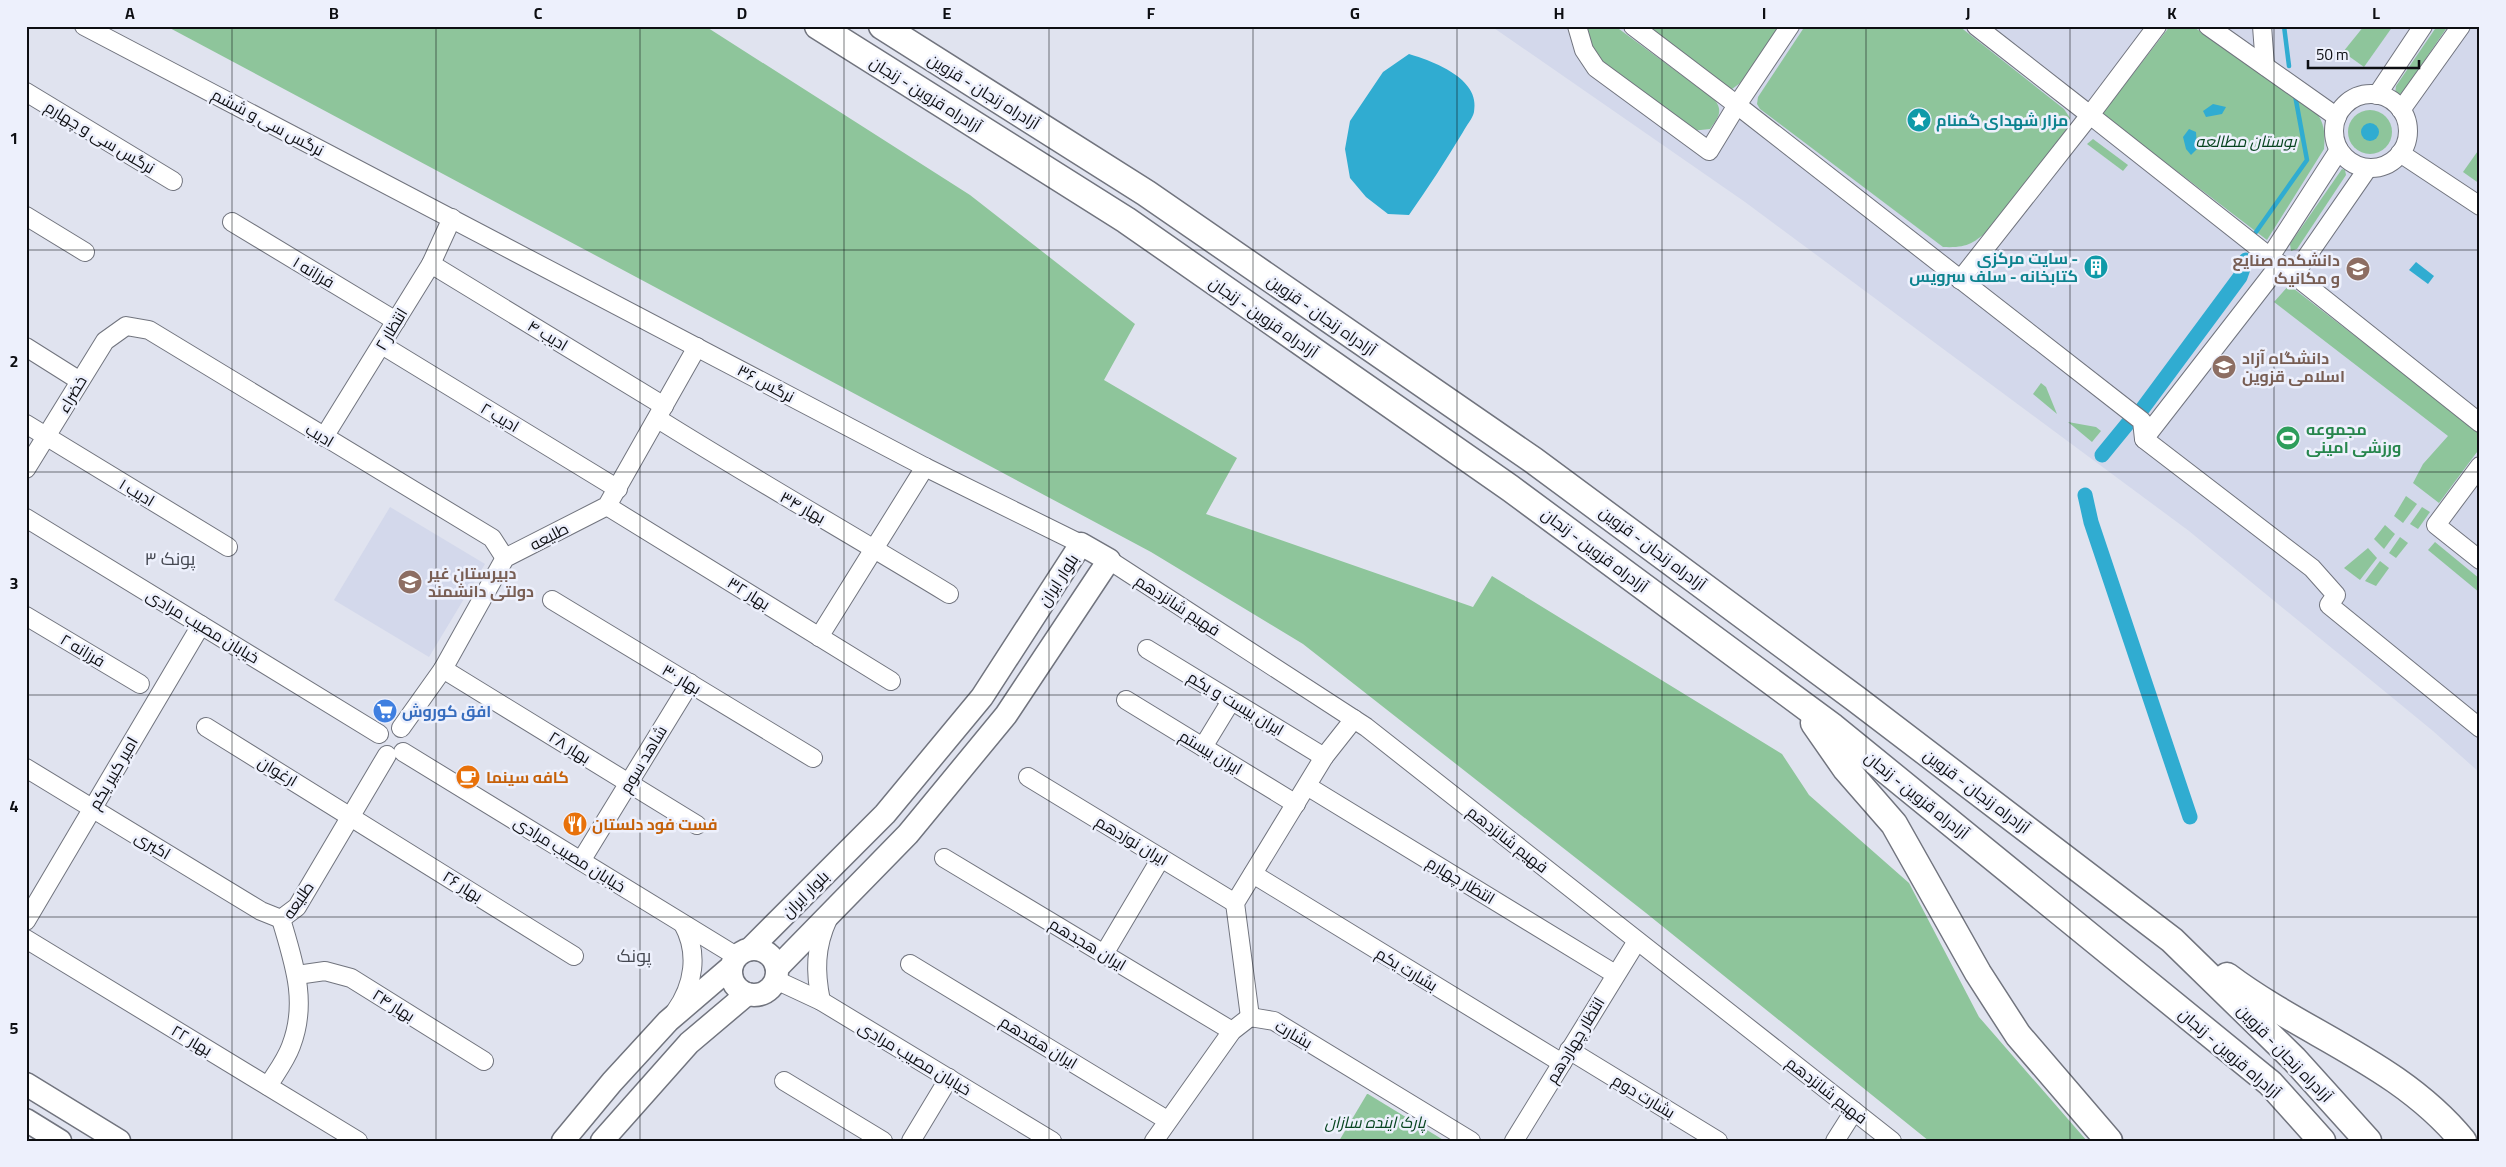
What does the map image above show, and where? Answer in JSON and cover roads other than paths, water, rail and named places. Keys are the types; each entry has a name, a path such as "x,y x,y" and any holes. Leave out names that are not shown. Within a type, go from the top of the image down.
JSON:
{"highway":[{"name":"آزادراه قزوین - زنجان","path":"818,26 1126,220 1510,488 1834,727 2270,1083 2322,1141"},
{"name":"آزادراه زنجان - قزوین","path":"882,26 1146,193 1533,460 1856,699 2172,940 2294,1059 2368,1141"},
{"path":"1799,702 1846,769 1894,824 1978,973 2018,1035 2109,1141"},
{"path":"2172,940 2203,958 2285,1015 2357,1054 2410,1089 2462,1141"}],"main road":[{"name":"بلوار ایران","path":"563,1141 612,1082 668,1022 739,957 885,814 982,697 1080,544 1108,560 1006,715 908,834 832,912 776,974"},
{"path":"602,1141 689,1043 747,994 761,994 767,991 776,974 768,953 739,957 734,983 747,994"},
{"path":"26,1084 119,1141"},
{"path":"26,1120 60,1141"}],"street":[{"name":"نرگس سی و ششم","path":"84,26 452,218"},
{"path":"1577,26 1584,50 1596,68 1709,151 1737,105 1790,26"},
{"path":"1633,26 2142,421 2144,439 2312,568 2336,595 2329,605 2480,728"},
{"path":"1976,26 2480,423"},
{"path":"1960,280 2090,115 2157,26"},
{"path":"2208,26 2337,117"},
{"path":"2262,26 2265,66"},
{"path":"2377,95 2423,26"},
{"path":"2401,110 2461,26"},
{"name":"نرگس سی و چهارم","path":"26,92 173,181"},
{"path":"2365,95 2377,95 2394,103 2401,110 2406,121 2406,143 2400,153 2386,164 2368,168 2351,162 2339,150 2334,134 2337,117 2343,106 2353,99 2365,95"},
{"path":"2281,265 2339,150"},
{"path":"2400,153 2480,206"},
{"path":"2144,439 2281,265 2368,168"},
{"path":"26,216 85,252"},
{"name":"انتظار ۲","path":"324,437 431,264 452,218"},
{"name":"نرگس ۳۶","path":"452,218 925,467 1080,544"},
{"name":"فرزانه ۱","path":"232,222 396,322"},
{"name":"ادیب ۴","path":"431,264 661,412"},
{"name":"خضراء","path":"26,469 104,341 126,326"},
{"name":"ادیب","path":"126,326 150,330 492,538 506,558"},
{"name":"ادیب ۲","path":"382,345 618,489"},
{"name":"طلیعه","path":"506,558 607,506 697,346"},
{"path":"26,347 80,381"},
{"name":"بهار ۳۴","path":"661,412 760,483 874,548 949,594"},
{"name":"ادیب ۱","path":"26,424 228,548"},
{"path":"2480,466 2436,526 2480,560"},
{"path":"820,637 925,467"},
{"name":"بهار ۳۲","path":"607,506 890,681"},
{"name":"خیابان مصیب مرادی","path":"26,518 379,734"},
{"path":"401,728 443,669 506,558"},
{"name":"فهیم شانزدهم","path":"1108,560 1354,719 1892,1141"},
{"name":"بهار ۳۰","path":"552,600 813,758"},
{"name":"فرزانه ۲","path":"26,616 140,684"},
{"name":"امیر کبیر یکم","path":"26,921 201,625"},
{"name":"ایران بیست و یکم","path":"1147,649 1324,757"},
{"name":"بهار ۲۸","path":"443,669 697,825"},
{"name":"شاهد سوم","path":"581,861 690,683"},
{"name":"ایران بیستم","path":"1126,700 1296,804"},
{"path":"1203,747 1231,701"},
{"path":"1154,1141 1167,1120 1232,1031 1250,1017 1236,903 1324,757 1354,719"},
{"path":"389,726 401,728 408,736 408,742 395,754 378,746 379,734 389,726"},
{"name":"ارغوان","path":"206,727 351,815"},
{"name":"طلیعه","path":"268,1086 291,1047 300,1016 297,975 282,919 297,907 351,815 395,754"},
{"name":"خیابان مصیب مرادی","path":"395,754 581,861 739,957"},
{"name":"اکبری","path":"26,768 261,912 282,919"},
{"name":"ایران نوزدهم","path":"1028,777 1236,903"},
{"name":"انتظار چهارم","path":"1307,786 1615,974"},
{"name":"بهار ۲۶","path":"351,815 574,956"},
{"name":"ایران هجدهم","path":"944,858 1232,1031"},
{"path":"1104,954 1161,858"},
{"name":"بشارت یکم","path":"1253,874 1566,1057"},
{"path":"821,1001 816,978 816,955 822,932 832,912"},
{"path":"668,1022 680,1004 689,983 693,962 692,940 683,924"},
{"name":"بهار ۲۲","path":"26,939 358,1141"},
{"name":"انتظار چهاردهم","path":"1514,1141 1637,941"},
{"name":"ایران هفدهم","path":"910,964 1167,1120"},
{"name":"بهار ۲۴","path":"297,975 326,971 351,978 484,1062"},
{"name":"خیابان مصیب مرادی","path":"776,974 1052,1141"},
{"name":"بشارت","path":"1250,1017 1274,1021 1471,1141"},
{"name":"بشارت دوم","path":"1566,1057 1718,1141"},
{"path":"911,1141 949,1078"},
{"path":"784,1080 883,1141"},
{"path":"1835,1141 1854,1111"}],"water":[{"path":"1409,54 1442,66 1463,81 1470,90 1474,100 1474,112 1450,153 1409,215 1388,214 1366,197 1350,178 1345,149 1350,121 1383,72"},
{"path":"2213,104 2226,107 2222,114 2206,117 2203,111"},
{"path":"2370,123 2376,126 2379,132 2376,138 2370,141 2364,138 2361,132 2364,126"},
{"path":"2189,129 2196,132 2197,149 2191,155 2186,149 2183,137"},
{"path":"2416,262 2434,276 2428,284 2409,270"}],"waterway":[{"path":"2284,26 2289,66"},
{"path":"2256,232 2307,160 2295,95"},
{"path":"2143,408 2240,277 2246,260"},
{"path":"2102,455 2129,422"},
{"path":"2085,495 2091,522 2190,817"}],"place":[{"name":"مزار شهدای گمنام","path":"1919,120"},
{"name":"سایت مرکزی - کتابخانه - سلف سرویس","path":"2096,267"},
{"name":"دانشکده صنایع و مکانیک","path":"2358,269"},
{"name":"دانشگاه آزاد اسلامی قزوین","path":"2224,367"},
{"name":"مجموعه ورزشی امینی","path":"2288,438"},
{"name":"دبیرستان غیر دولتی دانشمند","path":"410,582"},
{"name":"افق کوروش","path":"385,711"},
{"name":"کافه سینما","path":"468,777"},
{"name":"فست فود دلستان","path":"575,824"}],"district":[{"name":"پونک ۳","path":"170,558"},
{"name":"پونک","path":"634,955"}],"park label":[{"name":"بوستان مطالعه","path":"2246,141"},
{"name":"پارک اینده سازان","path":"1375,1122"}]}
